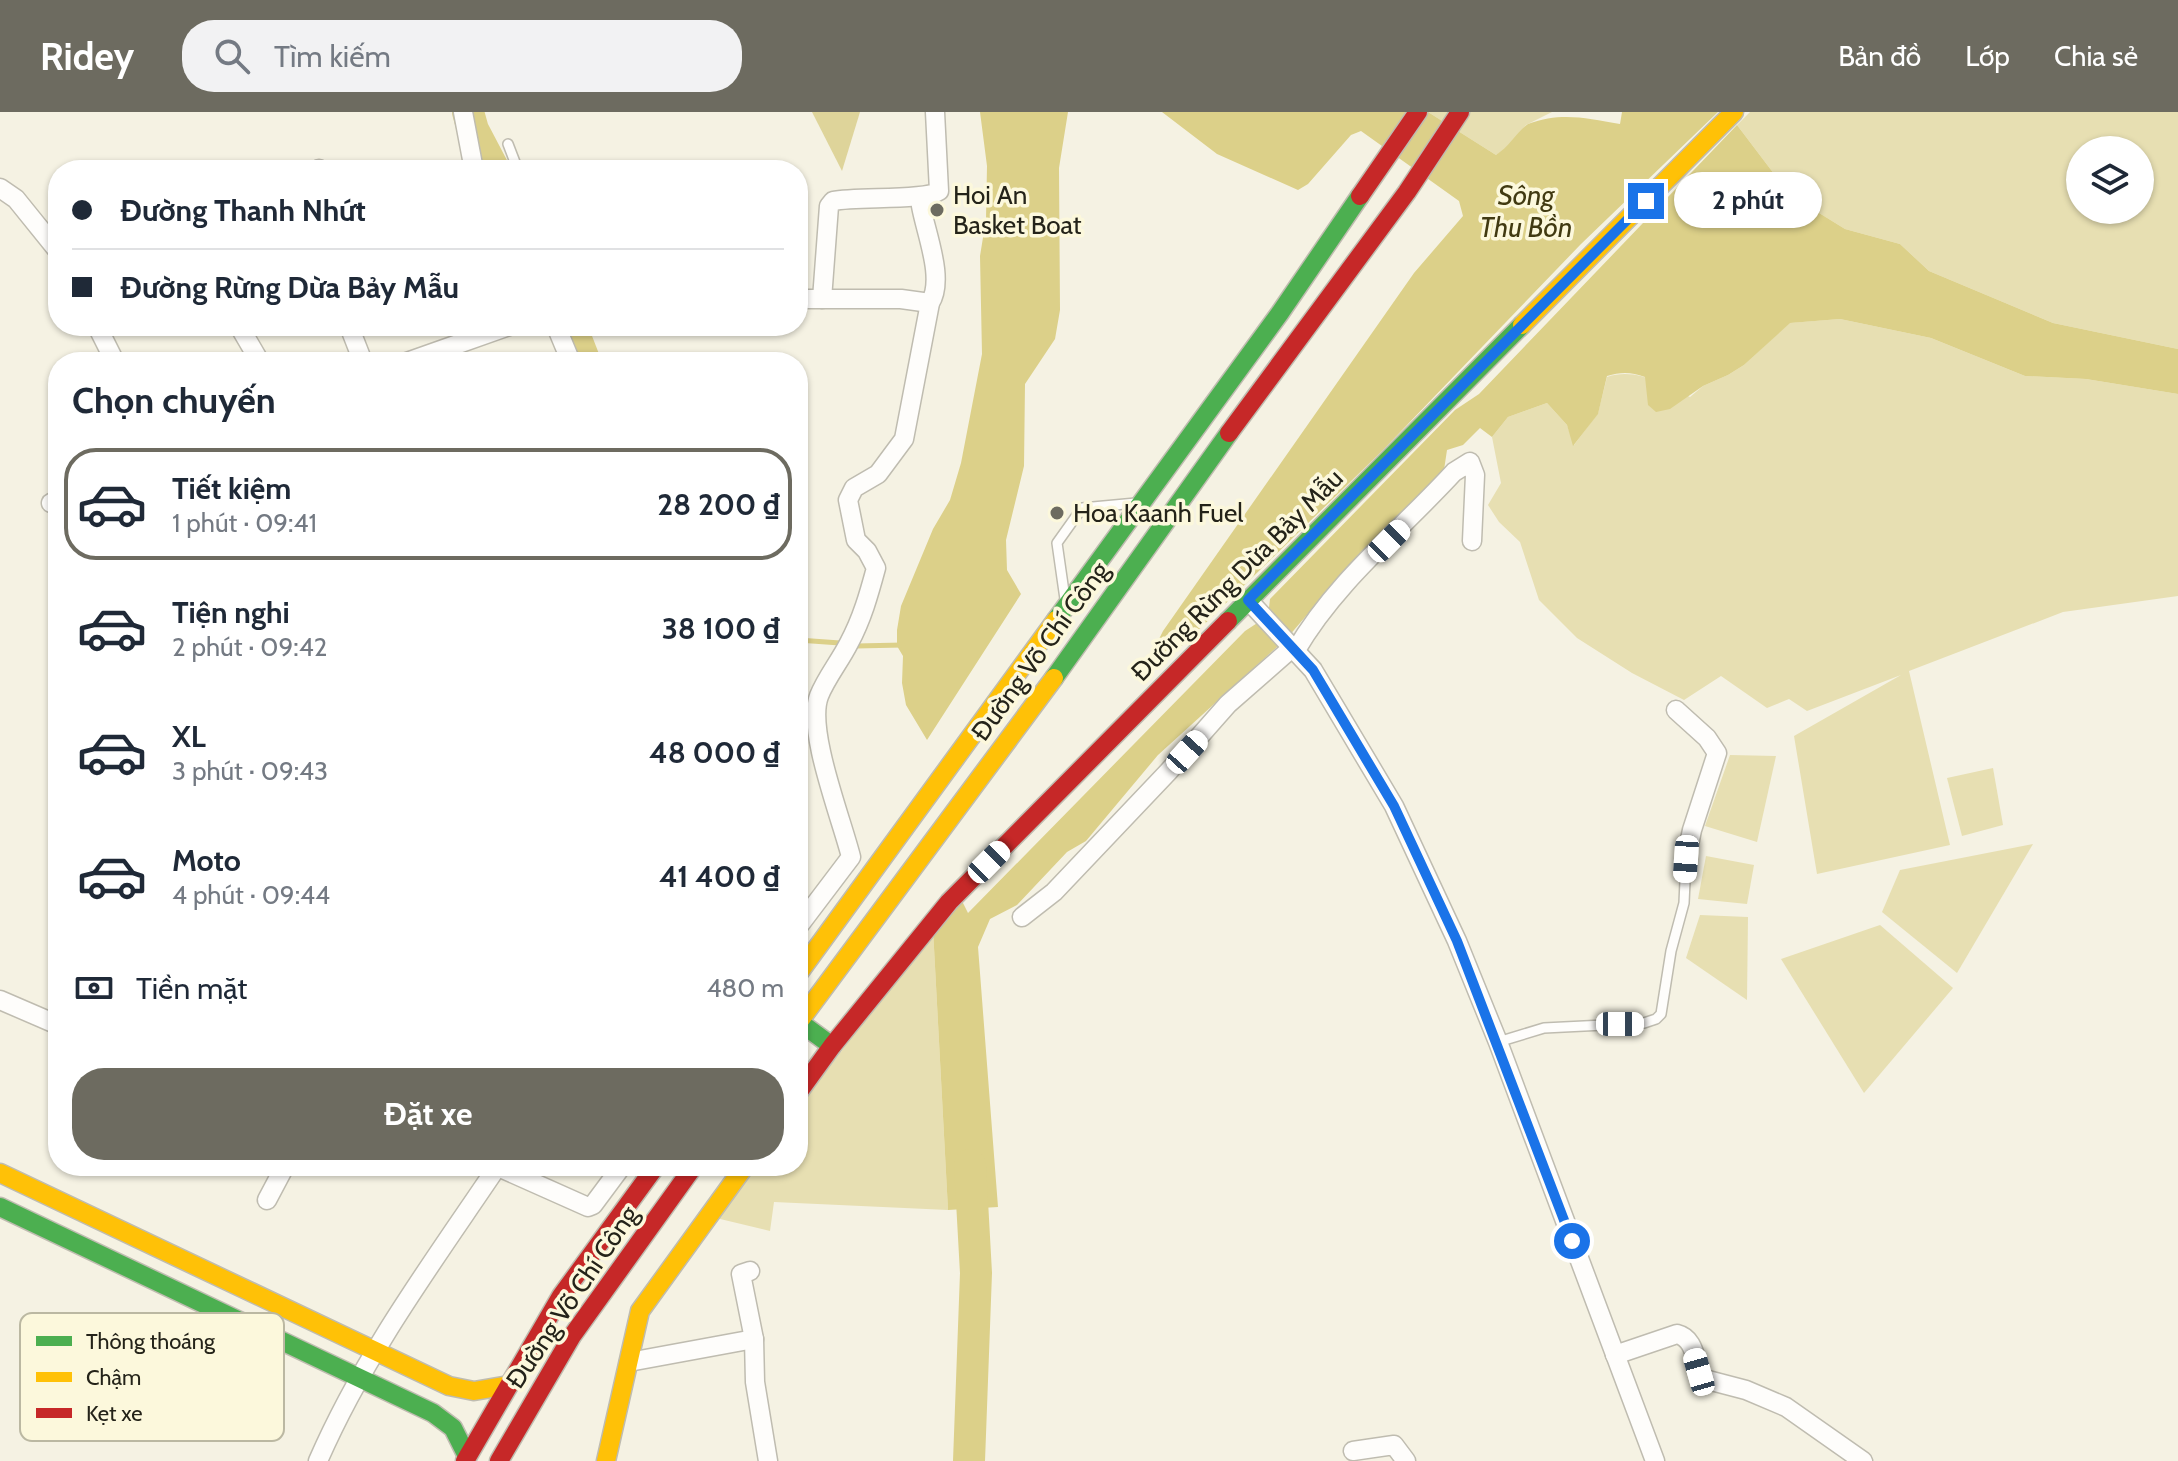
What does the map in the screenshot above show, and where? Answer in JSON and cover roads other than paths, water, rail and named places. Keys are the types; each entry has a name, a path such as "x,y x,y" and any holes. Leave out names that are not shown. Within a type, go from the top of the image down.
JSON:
{"main road":[{"name":"Đường Võ Chí Công","path":"808,960 1280,313 1418,112"},
{"name":"Đường Rừng Dừa Bảy Mẫu","path":"808,1079 949,902 1252,604 1734,112"},
{"name":"Đường Võ Chí Công","path":"808,1009 1065,663 1407,192 1456,118"},
{"path":"1280,313 1305,331"},
{"path":"808,1029 832,1046"},
{"path":"0,1173 449,1386 474,1391 509,1385"},
{"name":"Đường Võ Chí Công","path":"466,1458 561,1296 649,1176"},
{"name":"Đường Võ Chí Công","path":"499,1461 572,1336 687,1176"},
{"path":"606,1461 640,1311 738,1176"},
{"path":"0,1207 223,1313"},
{"path":"284,1342 433,1413 453,1428 466,1458"}],"street":[{"path":"463,112 472,160"},
{"path":"822,299 830,204 835,200 887,196 923,197 940,189 935,112"},
{"path":"0,188 16,199 48,239"},
{"path":"808,914 851,857 823,765 817,730 817,698 850,643 866,606 876,568 867,551 856,540 848,500 854,488 878,474 904,439 930,303 936,293 938,279 921,206 923,197"},
{"path":"808,299 901,299 930,303"},
{"path":"444,352 484,336"},
{"path":"1022,917 1054,892 1228,704 1292,645 1341,588 1454,472 1470,462 1475,475 1472,541"},
{"path":"1252,604 1313,670 1394,806 1457,941 1498,1042 1655,1461"},
{"path":"1676,710 1707,738 1717,753 1686,859"},
{"path":"0,1000 48,1021"},
{"path":"267,1200 280,1176"},
{"path":"318,1461 375,1350 490,1176"},
{"path":"519,1176 588,1207 593,1205 615,1176"},
{"path":"750,1271 741,1274 754,1339 755,1382 768,1461"},
{"path":"1615,1355 1681,1335 1690,1342 1704,1379 1746,1390 1786,1407 1863,1461"},
{"path":"629,1362 754,1339"},
{"path":"1353,1451 1394,1445 1406,1461"}],"lane":[{"path":"508,144 514,160"},
{"path":"1066,609 1057,543 1082,508 1143,503"},
{"path":"1498,1042 1544,1028 1644,1023 1656,1019 1661,1014 1671,951 1684,903 1686,859"}],"water":[{"path":"980,112 1068,112 1059,168 1060,310 1055,339 1025,384 1024,466 1006,540 1007,570 1021,594 927,740 906,705 902,683 903,656 897,646 897,630 901,606 933,529 950,500 961,463 982,354 980,256 986,219 987,166"},
{"name":"Sông Thu Bồn","path":"1162,112 1428,112 1496,155 1528,124 1540,120 1573,117 1620,124 1622,112 1718,112 1581,244 1383,450 1183,645 1166,654 1157,643 1163,631 1414,273 1463,216 1459,201 1361,131 1351,135 1308,184 1298,190 1217,154"},
{"path":"1737,125 1790,195 1845,229 1900,244 1929,271 2053,323 2178,349 2178,394 2086,379 2025,376 1931,338 1840,319 1790,323 1744,365 1703,386 1670,409 1656,412 1648,405 1645,377 1626,373 1607,376 1598,414 1573,446 1567,425 1547,403 1508,417 1492,437 1480,428 1463,445 1447,450 1444,470 1348,567 1288,637 1158,755 1086,841 1067,852 1017,905 990,919 978,947 998,1207 948,1210 933,929 960,897 968,913 1245,631 1268,616 1270,599 1455,410 1479,394"}],"waterway":[{"path":"468,112 473,130 489,160"},
{"path":"575,336 581,352"},
{"path":"808,641 840,643"},
{"path":"856,646 903,645"},
{"path":"969,1461 976,1273 970,1165"}],"place":[{"name":"Hoi An Basket Boat","path":"937,210"},
{"name":"Hoa Kaanh Fuel","path":"1057,513"}]}
